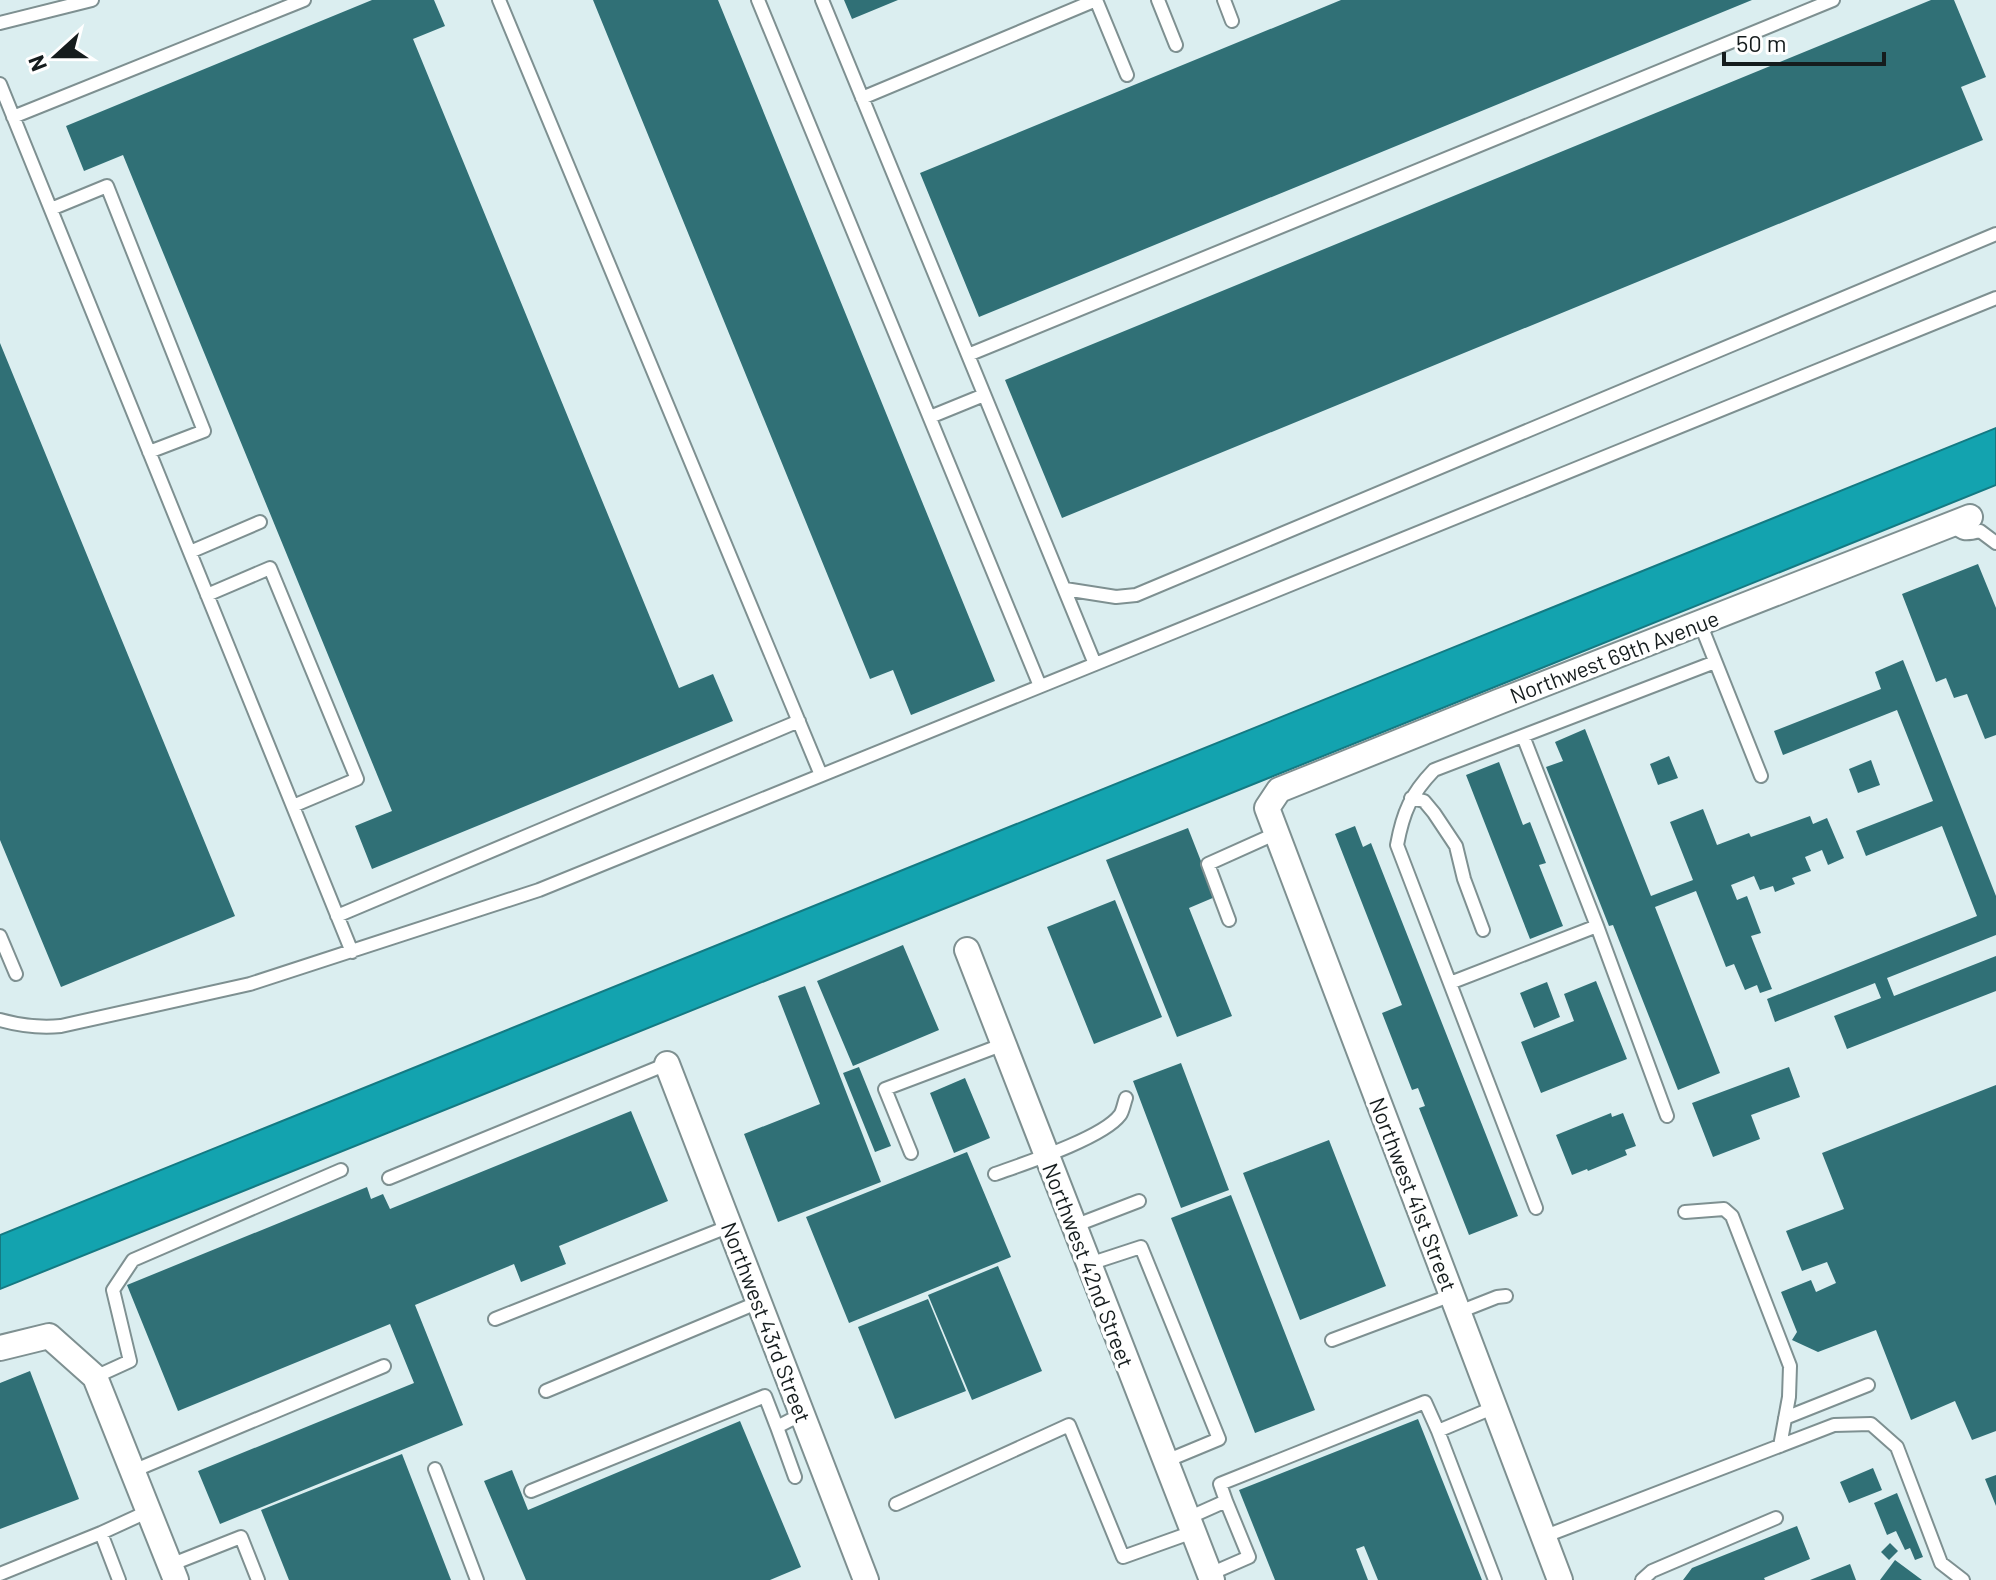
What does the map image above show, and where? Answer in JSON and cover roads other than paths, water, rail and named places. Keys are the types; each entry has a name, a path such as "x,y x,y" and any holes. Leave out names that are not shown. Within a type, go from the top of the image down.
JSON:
{"street":[{"name":"Northwest 69th Avenue","path":"1267,808 1279,790 1961,520"},
{"name":"Northwest 41st Street","path":"1267,808 1560,1580"},
{"name":"Northwest 42nd Street","path":"967,950 1211,1577"},
{"name":"Northwest 43rd Street","path":"667,1064 866,1580"},
{"path":"0,1348 49,1336 95,1377 173,1572"}],"lane":[{"path":"0,23 92,0"},
{"path":"13,117 304,0"},
{"path":"499,0 821,775"},
{"path":"758,0 1040,686"},
{"path":"822,0 1095,664"},
{"path":"862,98 1096,0 1127,75"},
{"path":"1158,0 1176,45"},
{"path":"1224,0 1232,21"},
{"path":"968,355 1833,0"},
{"path":"0,84 352,952"},
{"path":"51,209 107,186 204,431 149,452"},
{"path":"1065,589 1116,597 1136,595 1996,234"},
{"path":"0,1020 32,1027 61,1026 250,984 539,890 1996,298"},
{"path":"930,417 984,395"},
{"path":"1961,520 1959,531 1967,534 1980,531 1996,543"},
{"path":"190,552 260,522"},
{"path":"207,595 270,568 357,779 293,806"},
{"path":"1700,623 1761,776"},
{"path":"1536,1208 1397,845 1405,810 1434,770 1715,662"},
{"path":"337,916 799,721"},
{"path":"1523,736 1667,1116"},
{"path":"1411,798 1424,801 1456,846 1464,879 1483,930"},
{"path":"1229,920 1208,864 1277,833"},
{"path":"1450,983 1597,926"},
{"path":"0,936 16,974"},
{"path":"911,1153 885,1089 1004,1044"},
{"path":"389,1178 667,1064"},
{"path":"995,1174 1098,1132 1120,1115 1126,1098"},
{"path":"95,1377 130,1361 113,1290 133,1260 341,1170"},
{"path":"1074,1226 1139,1201"},
{"path":"1685,1212 1724,1209 1732,1216 1790,1366 1789,1397 1780,1446"},
{"path":"495,1319 730,1226"},
{"path":"1089,1264 1141,1247 1219,1439 1166,1461"},
{"path":"1332,1340 1456,1304 1506,1296"},
{"path":"546,1391 759,1302"},
{"path":"133,1471 384,1366"},
{"path":"1785,1418 1868,1385"},
{"path":"531,1491 765,1396 795,1477"},
{"path":"1211,1577 1249,1557 1220,1484 1425,1402 1495,1580"},
{"path":"1438,1431 1495,1407"},
{"path":"777,1427 802,1414"},
{"path":"1543,1537 1834,1425 1871,1424 1897,1447 1941,1563 1963,1580"},
{"path":"896,1504 1069,1425 1123,1557 1190,1525 1226,1501"},
{"path":"435,1469 477,1580"},
{"path":"0,1574 149,1511"},
{"path":"1642,1580 1652,1571 1776,1518"},
{"path":"101,1533 119,1580"},
{"path":"173,1572 241,1537 258,1580"}],"water":[{"path":"1996,428 1996,485 0,1289 0,1235"}]}
